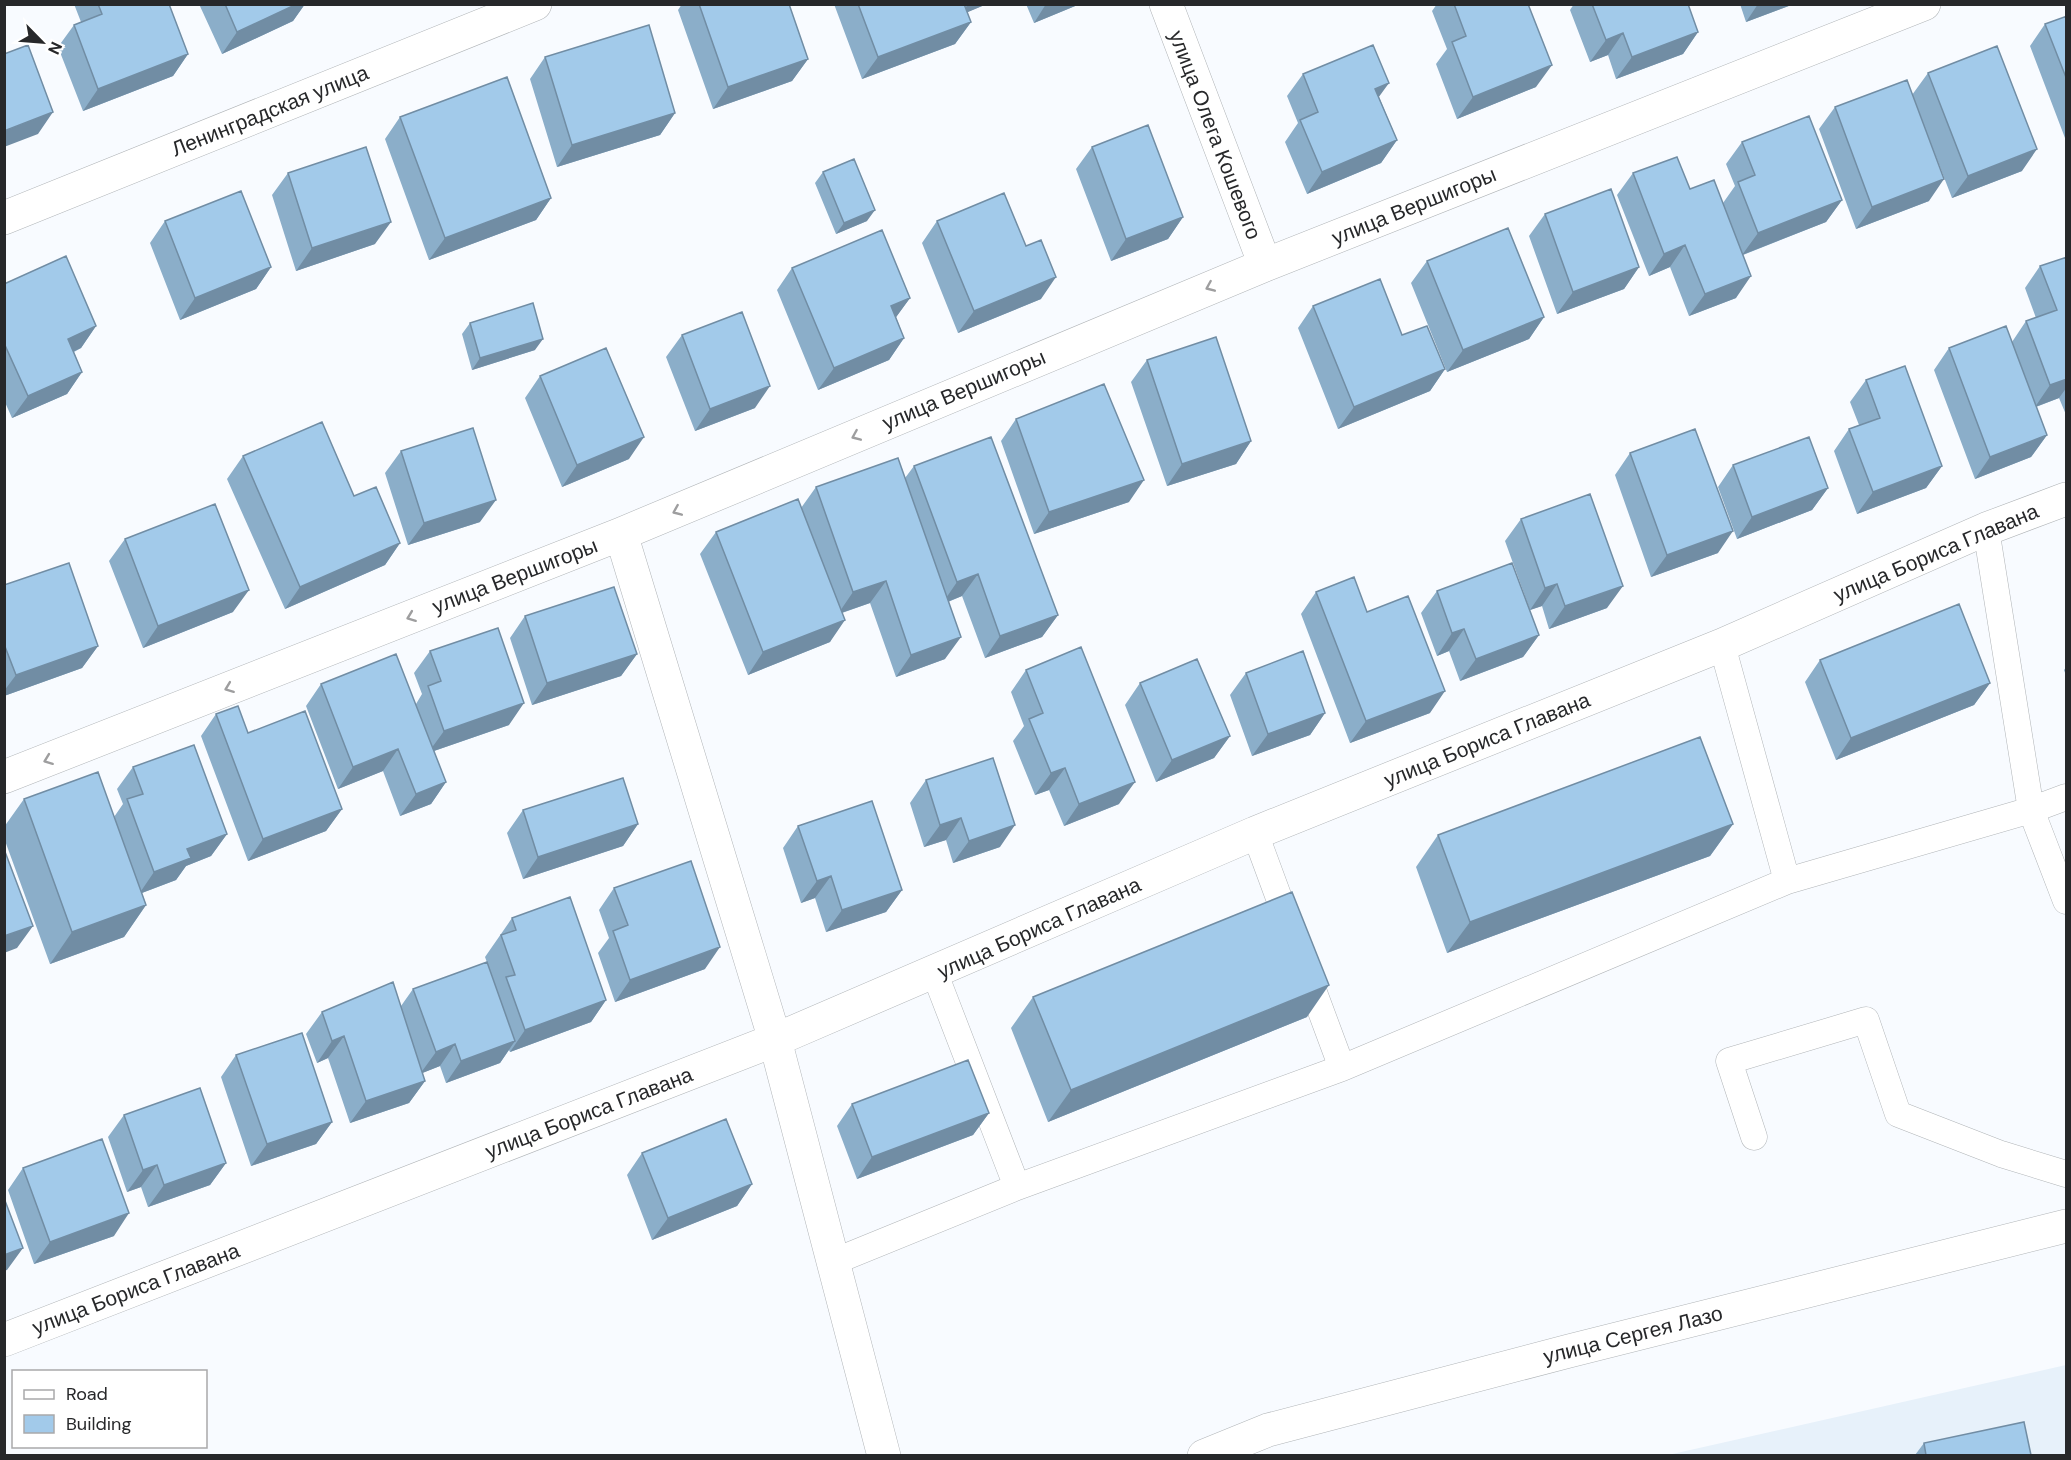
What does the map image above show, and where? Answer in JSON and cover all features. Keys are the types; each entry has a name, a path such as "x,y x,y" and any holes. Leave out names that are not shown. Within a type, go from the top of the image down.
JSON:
{"street":[{"name":"Ленинградская улица","path":"4,218 535,4"},
{"name":"улица Олега Кошевого","path":"1166,4 1264,265"},
{"name":"улица Вершигоры","path":"4,777 621,534 1264,265 1924,4"},
{"name":"улица Бориса Главана","path":"4,1340 775,1040 935,974 1255,833 1722,645 1986,529 2067,499"},
{"path":"621,534 775,1040 884,1455"},
{"name":"улица Сергея Лазо","path":"1204,1455 1280,1427 1569,1351 2067,1226"}],"lane":[{"path":"1986,529 2031,810 2067,901"},
{"path":"1722,645 1787,881"},
{"path":"833,1262 1017,1187 1342,1068 1787,881 2031,810 2067,797"},
{"path":"1255,833 1342,1068"},
{"path":"935,974 1017,1187"},
{"path":"1754,1137 1729,1061 1866,1020 1898,1114 2001,1154 2067,1174"}],"shaded area":[{"path":"2066,1365 2066,1455 1668,1455"}],"building":[{"path":"98,4 169,4 188,54 98,89 74,25 102,14"},
{"path":"225,4 297,4 237,32"},
{"path":"699,4 789,4 808,59 728,87"},
{"path":"858,4 964,4 971,22 878,57"},
{"path":"1454,4 1528,4 1552,65 1473,97 1452,42 1466,36"},
{"path":"1592,4 1688,4 1698,32 1632,57 1623,33 1606,40"},
{"path":"2067,16 2067,80 2045,24"},
{"path":"649,25 675,113 572,145 545,57"},
{"path":"28,45 53,112 4,131 4,54"},
{"path":"1373,45 1389,83 1375,89 1397,140 1322,172 1300,120 1318,112 1303,74"},
{"path":"1997,46 2037,149 1968,176 1928,73"},
{"path":"507,77 551,198 445,238 400,117"},
{"path":"1907,80 1944,179 1872,207 1835,107"},
{"path":"1809,116 1842,200 1758,233 1738,182 1755,175 1742,142"},
{"path":"1148,125 1183,217 1126,239 1092,147"},
{"path":"366,147 391,222 312,248 288,173"},
{"path":"1677,157 1690,189 1714,180 1751,276 1705,294 1685,245 1664,254 1633,173"},
{"path":"854,159 875,210 844,223 823,172"},
{"path":"1611,189 1639,267 1573,292 1545,214"},
{"path":"241,191 271,267 195,298 165,221"},
{"path":"1004,193 1026,246 1041,240 1056,277 974,311 937,221"},
{"path":"1508,228 1544,317 1463,350 1427,261"},
{"path":"882,230 910,298 891,306 904,338 834,368 792,268"},
{"path":"66,256 96,326 68,339 82,372 28,396 4,343 4,284"},
{"path":"2067,257 2067,379 2050,385 2026,321 2057,310 2040,266"},
{"path":"1380,279 1402,335 1427,326 1445,369 1354,407 1313,306"},
{"path":"533,303 543,339 480,358 470,323"},
{"path":"742,312 770,386 710,409 682,335"},
{"path":"2006,326 2047,435 1990,457 1949,348"},
{"path":"1216,337 1251,441 1182,464 1147,360"},
{"path":"606,348 644,437 577,465 540,376"},
{"path":"1905,366 1942,466 1873,492 1849,429 1880,418 1866,380"},
{"path":"1104,384 1144,480 1049,512 1016,419"},
{"path":"322,422 354,496 376,487 400,543 300,587 243,456"},
{"path":"473,428 496,500 424,523 401,451"},
{"path":"1695,429 1733,531 1667,555 1630,453"},
{"path":"991,437 1058,615 1000,636 978,574 957,582 914,466"},
{"path":"1809,437 1828,488 1752,517 1733,465"},
{"path":"898,458 961,637 911,655 886,581 853,592 816,487"},
{"path":"1590,494 1623,586 1565,606 1557,584 1545,588 1521,519"},
{"path":"798,499 845,620 763,652 716,532"},
{"path":"215,504 249,590 158,626 125,539"},
{"path":"69,563 98,646 16,675 4,644 4,585"},
{"path":"1512,563 1539,635 1476,659 1464,629 1452,633 1437,591"},
{"path":"1354,577 1367,612 1408,596 1445,691 1366,721 1316,592"},
{"path":"614,587 637,654 547,683 525,616"},
{"path":"1959,604 1990,683 1851,738 1820,660"},
{"path":"498,628 524,703 444,731 428,686 441,681 430,651"},
{"path":"1081,647 1135,782 1079,804 1065,768 1051,773 1029,719 1043,713 1026,670"},
{"path":"1303,651 1325,713 1268,734 1246,673"},
{"path":"396,654 446,782 416,794 398,749 353,767 321,684"},
{"path":"1197,659 1230,736 1172,760 1140,683"},
{"path":"238,706 248,733 305,711 342,809 263,839 216,714"},
{"path":"1700,737 1733,824 1470,922 1438,835"},
{"path":"194,745 227,834 187,849 191,858 154,872 127,799 143,794 133,767"},
{"path":"993,758 1015,825 969,841 961,818 940,825 926,780"},
{"path":"98,772 146,905 72,932 24,799"},
{"path":"623,778 638,824 538,857 523,810"},
{"path":"872,801 902,890 842,910 831,876 817,881 798,826"},
{"path":"4,849 33,926 4,936"},
{"path":"691,861 720,947 630,980 613,931 628,925 614,888"},
{"path":"1292,892 1329,985 1071,1090 1033,997"},
{"path":"570,897 606,1000 525,1030 506,977 515,975 501,935 516,930 512,918"},
{"path":"487,962 515,1041 461,1061 455,1044 436,1052 413,989"},
{"path":"393,982 425,1081 366,1101 344,1036 332,1041 322,1012"},
{"path":"302,1033 332,1122 267,1144 236,1055"},
{"path":"968,1060 989,1113 872,1157 852,1104"},
{"path":"200,1088 226,1163 164,1185 157,1165 143,1170 124,1115"},
{"path":"726,1119 752,1184 668,1218 642,1153"},
{"path":"102,1139 129,1213 50,1242 23,1168"},
{"path":"4,1198 23,1248 4,1255"},
{"path":"2024,1422 2031,1455 1926,1455 1924,1443"}]}
